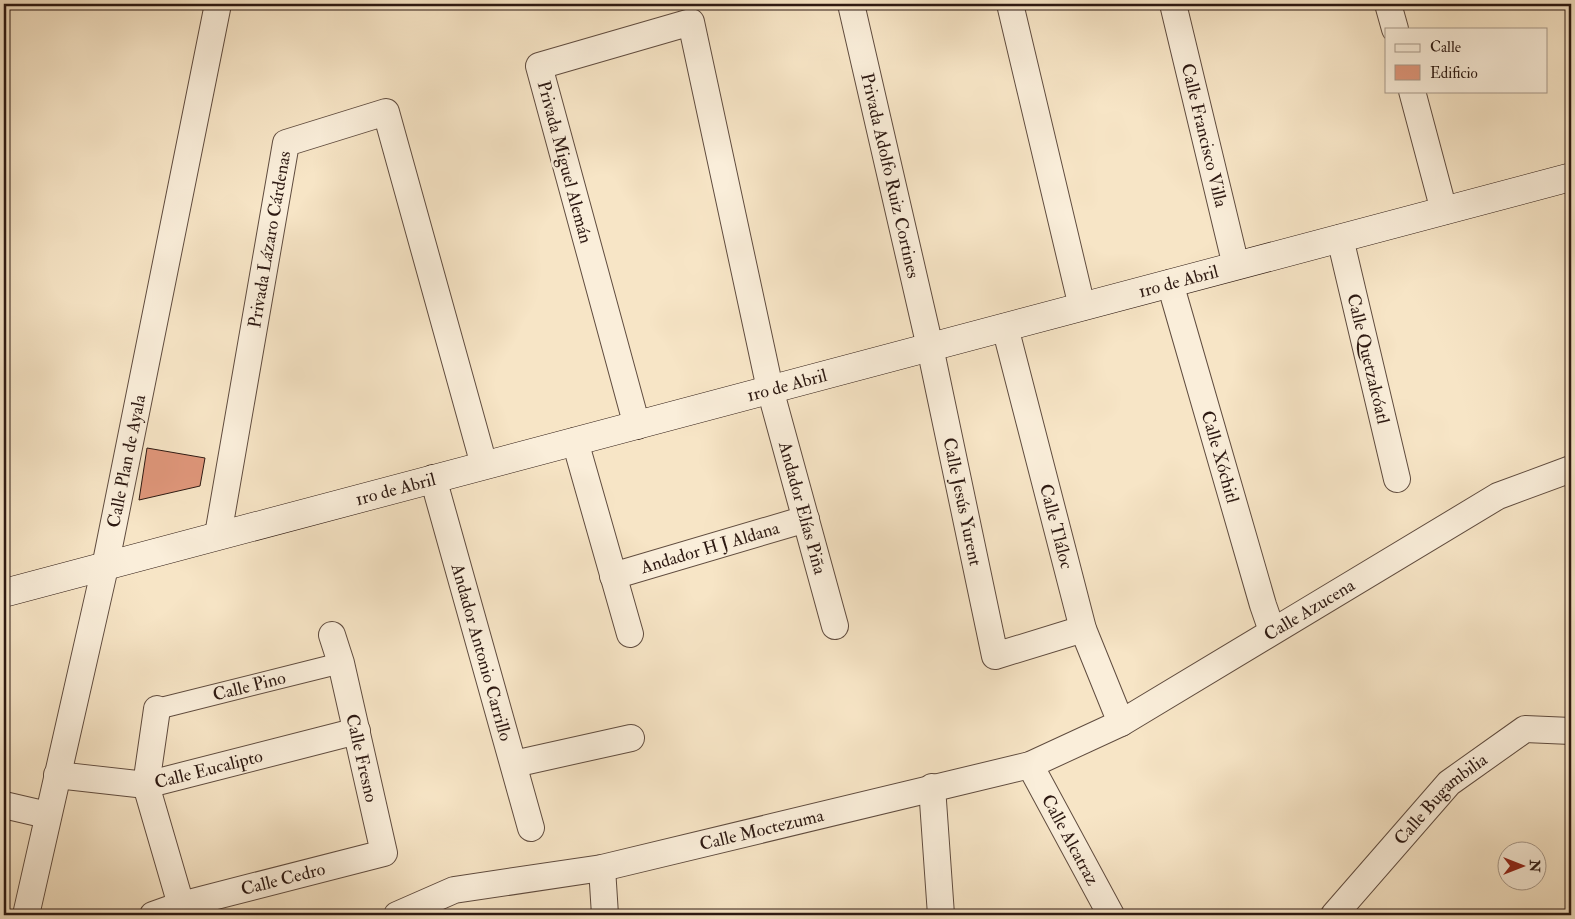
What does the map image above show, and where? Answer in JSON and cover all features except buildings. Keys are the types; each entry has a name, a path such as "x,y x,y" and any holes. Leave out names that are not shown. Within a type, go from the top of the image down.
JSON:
{"main road":[{"name":"1ro de Abril","path":"4,593 1571,177"}],"street":[{"name":"Calle Plan de Ayala","path":"26,915 47,815 105,567 218,4"},
{"name":"Privada Adolfo Ruiz Cortines","path":"851,4 930,347"},
{"path":"1010,4 1082,306"},
{"name":"Calle Francisco Villa","path":"1173,4 1236,266"},
{"path":"1388,4 1395,28"},
{"name":"Privada Miguel Alemán","path":"637,426 539,66 691,22 770,389"},
{"path":"1412,92 1444,211"},
{"name":"Privada Lázaro Cárdenas","path":"218,535 286,142 386,112 484,465"},
{"name":"Calle Quetzalcóatl","path":"1340,238 1397,479"},
{"name":"Calle Xóchitl","path":"1170,283 1262,605 1272,631"},
{"name":"Calle Tláloc","path":"1005,327 1083,629 1121,723"},
{"name":"Calle Jesús Yurent","path":"930,347 995,656 1083,629"},
{"name":"Andador Elías Piña","path":"770,389 835,626"},
{"path":"575,441 630,634"},
{"name":"Calle Azucena","path":"1121,723 1498,496 1571,469"},
{"name":"Andador Antonio Carrillo","path":"433,478 532,828"},
{"name":"Andador H J Aldana","path":"613,576 806,520"},
{"name":"Calle Fresno","path":"332,635 341,663 384,853"},
{"name":"Calle Pino","path":"156,709 341,663"},
{"path":"156,709 146,785 181,905"},
{"name":"Calle Moctezuma","path":"397,915 454,890 602,868 932,787 1030,765 1121,723"},
{"name":"Calle Bugambilia","path":"1334,915 1449,783 1525,729 1571,732"},
{"name":"Calle Eucalipto","path":"57,775 146,785 357,731"},
{"path":"514,764 631,738"},
{"name":"Calle Alcatraz","path":"1030,765 1111,915"},
{"path":"932,787 941,915"},
{"path":"4,805 47,815"},
{"name":"Calle Cedro","path":"153,915 181,905 384,853"},
{"path":"602,868 605,915"}]}
